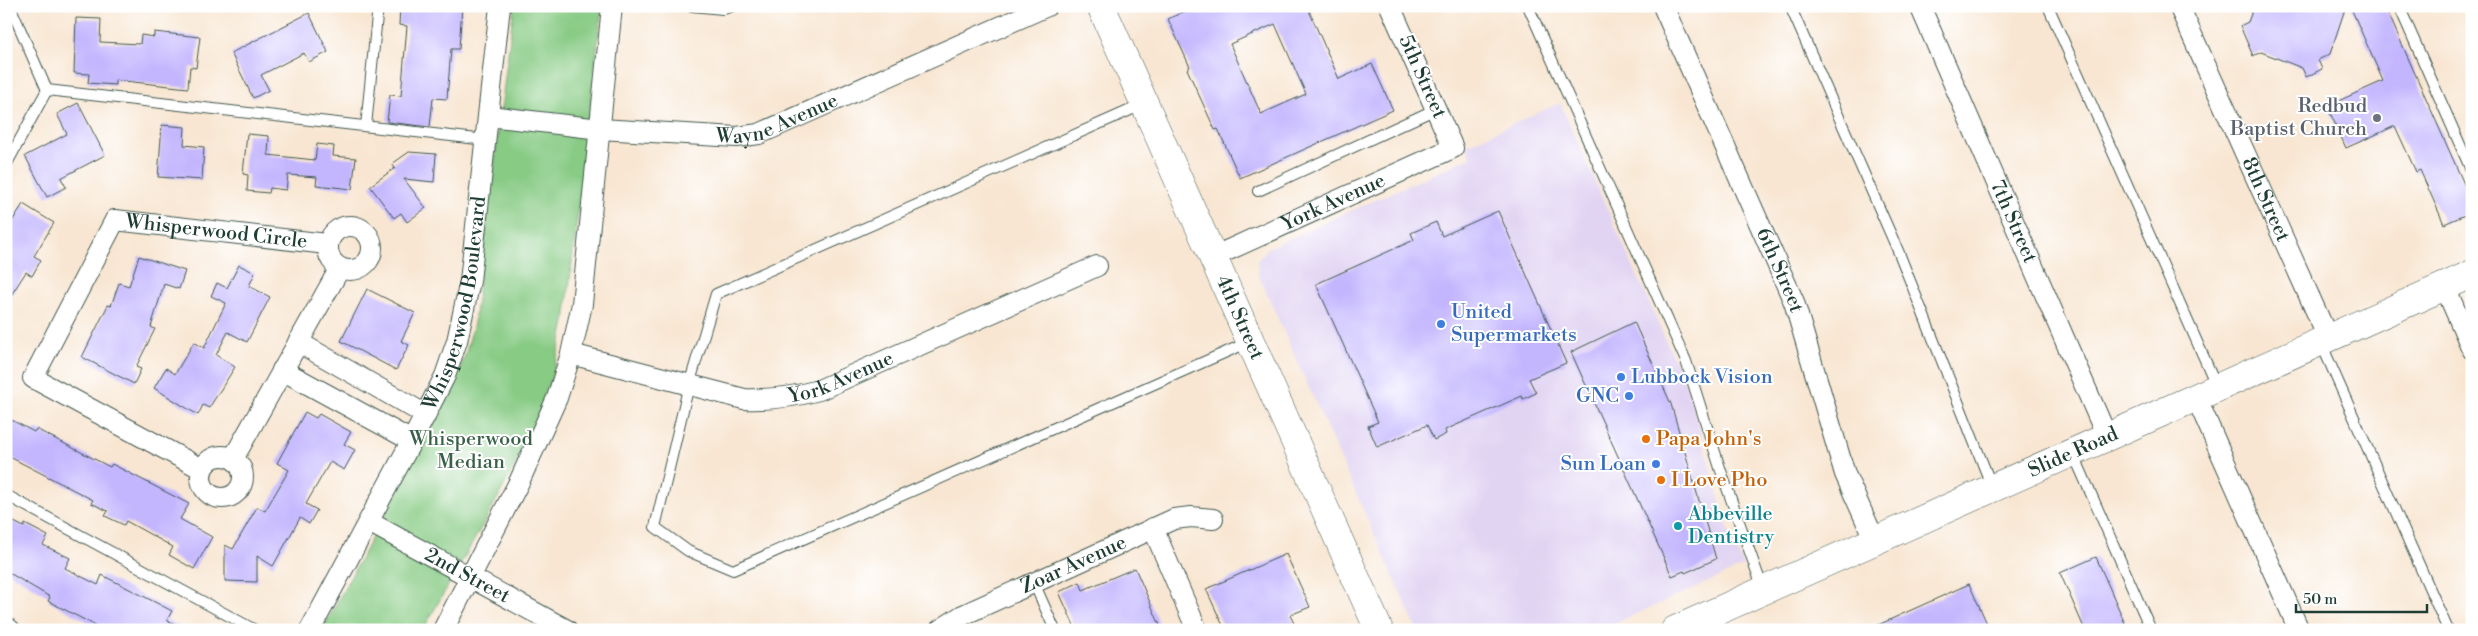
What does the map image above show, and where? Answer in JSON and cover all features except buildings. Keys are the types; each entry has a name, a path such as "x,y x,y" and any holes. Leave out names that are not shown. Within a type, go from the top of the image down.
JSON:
{"main road":[{"name":"4th Street","path":"1101,6 1380,630"},
{"name":"Slide Road","path":"1675,630 2472,274"}],"street":[{"name":"Whisperwood Boulevard","path":"310,630 426,415 451,358 470,281 500,6"},
{"path":"443,630 520,482 557,398 571,354 582,304 612,6"},
{"name":"Wayne Avenue","path":"488,116 600,129 737,137 759,134 1047,6"},
{"name":"5th Street","path":"1390,6 1453,148"},
{"name":"6th Street","path":"1663,6 1794,302 1845,474 1875,540"},
{"name":"7th Street","path":"1920,6 2107,437"},
{"name":"8th Street","path":"2179,6 2324,340"},
{"name":"York Avenue","path":"1213,257 1453,148"},
{"name":"Whisperwood Circle","path":"202,469 33,378 115,220 328,244"},
{"name":"Whisperwood Circle","path":"348,225 363,229 368,234 372,249 366,263 354,270 340,268 330,258 328,244 334,231 348,225"},
{"name":"York Avenue","path":"571,354 744,399 797,396 819,390 1096,266"},
{"path":"232,459 340,268"},
{"path":"2444,287 2472,349"},
{"path":"298,342 426,415"},
{"path":"282,370 412,441"},
{"path":"2207,393 2299,630"},
{"path":"218,456 232,459 241,468 243,482 236,493 230,497 217,498 210,495 201,484 202,469 205,463 218,456"},
{"name":"Zoar Avenue","path":"940,630 963,615 1174,519 1191,516 1213,519"},
{"name":"2nd Street","path":"369,522 567,630"},
{"path":"1153,528 1197,630"},
{"path":"6,627 10,630"}],"lane":[{"path":"10,6 47,90"},
{"path":"366,126 378,6"},
{"path":"692,6 723,9 733,6"},
{"path":"1528,6 1686,361 1721,471 1764,590"},
{"path":"1790,6 1899,254 1992,488"},
{"path":"2048,6 2207,393"},
{"path":"2399,6 2472,172"},
{"path":"47,90 486,140"},
{"path":"6,165 47,90"},
{"path":"1145,104 716,294 689,385 655,526 688,551 733,570 1251,341"},
{"path":"1258,191 1436,109"},
{"path":"2324,340 2448,630"},
{"path":"2073,452 2151,630"},
{"path":"6,495 255,630"},
{"path":"1034,583 1055,630"}],"shaded area":[{"path":"1560,103 1688,390 1730,536 1744,566 1600,630 1417,630 1258,274 1257,261 1268,248 1471,157 1466,145"}],"green space":[{"name":"Whisperwood Median","path":"514,6 602,6 565,322 549,384 541,409 524,448 482,527 423,630 322,630 449,395 465,356 474,323"}],"place":[{"name":"Redbud Baptist Church","path":"2377,118"},
{"name":"United Supermarkets","path":"1441,324"},
{"name":"Lubbock Vision","path":"1621,377"},
{"name":"GNC","path":"1629,396"},
{"name":"Papa John's","path":"1646,439"},
{"name":"Sun Loan","path":"1656,464"},
{"name":"I Love Pho","path":"1661,480"},
{"name":"Abbeville Dentistry","path":"1678,526"}]}
